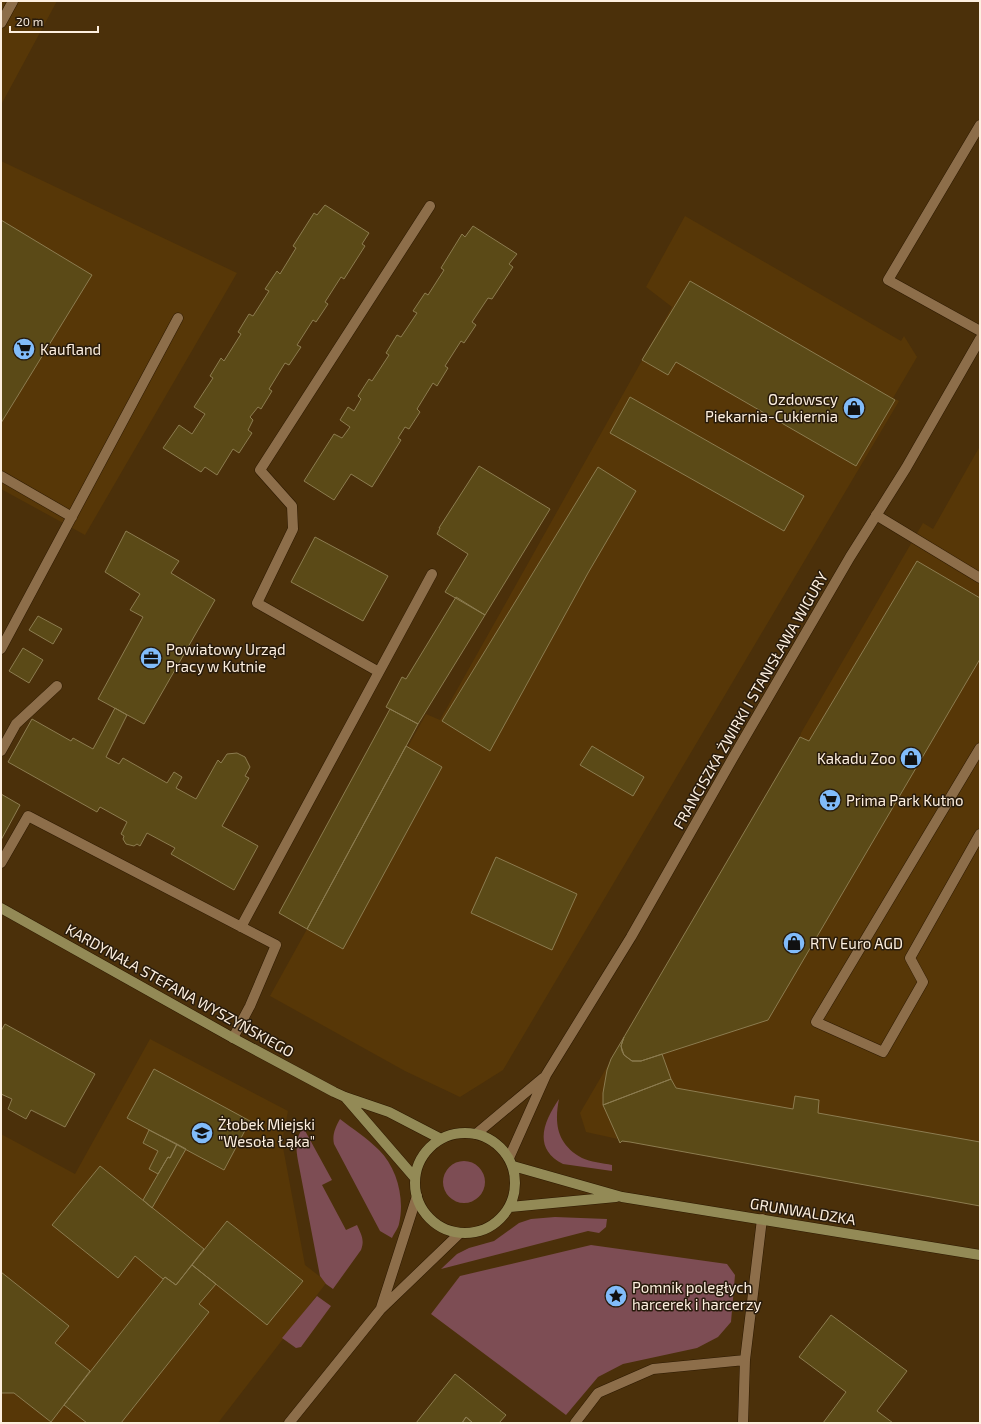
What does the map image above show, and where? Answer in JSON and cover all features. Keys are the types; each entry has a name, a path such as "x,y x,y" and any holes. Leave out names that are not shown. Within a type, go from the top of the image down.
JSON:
{"street":[{"path":"1,23 13,1"},
{"path":"980,125 888,280 980,331"},
{"path":"379,672 257,603 293,529 292,506 260,470 430,206"},
{"path":"1,648 178,318"},
{"name":"FRANCISZKA ŻWIRKI I STANISŁAWA WIGURY","path":"511,1162 546,1076 631,936 850,557 906,468 980,339"},
{"path":"1,476 72,517"},
{"path":"876,515 980,578"},
{"path":"241,927 432,574"},
{"path":"1,751 16,724 56,686"},
{"path":"980,748 816,1022 883,1052 923,982 910,958 980,834"},
{"path":"1,863 28,816 276,945 250,1006 233,1038"},
{"name":"KARDYNAŁA STEFANA WYSZYŃSKIEGO","path":"1,908 233,1038 345,1098 389,1112 441,1139"},
{"name":"FRANCISZKA ŻWIRKI I STANISŁAWA WIGURY","path":"476,1134 546,1076"},
{"name":"KARDYNAŁA STEFANA WYSZYŃSKIEGO","path":"345,1098 415,1178"},
{"path":"458,1133 476,1134 489,1139 500,1146 511,1162 515,1175 515,1191 510,1207 497,1222 480,1230 460,1232 449,1230 433,1221 421,1207 417,1196 415,1178 419,1162 428,1149 441,1139 458,1133"},
{"name":"GRUNWALDZKA","path":"511,1162 622,1197 980,1255"},
{"path":"380,1310 417,1196"},
{"name":"GRUNWALDZKA","path":"510,1207 622,1197"},
{"path":"742,1423 745,1360 762,1219"},
{"path":"289,1423 380,1310 460,1232"},
{"path":"575,1423 598,1393 654,1369 745,1360"}],"shaded area":[{"path":"1,1 57,1 1,105"},
{"path":"1,161 237,273 85,535 1,489"},
{"path":"685,216 901,341 904,336 917,357 893,398 899,401 503,1070 460,1097 405,1071 270,996 426,714 440,720 672,307 646,287"},
{"path":"980,446 980,1206 630,1142 622,1141 620,1143 618,1139 586,1132 580,1113 800,737 923,523 933,529"},
{"path":"150,1039 288,1111 282,1142 305,1265 327,1282 218,1423 1,1423 1,1134 75,1174"},
{"path":"559,1099 557,1125 562,1140 582,1158 612,1165 612,1171 563,1164 553,1158 547,1150 544,1142 546,1125 549,1116"},
{"path":"340,1119 379,1150 395,1174 400,1194 401,1214 398,1226 392,1238 380,1231 334,1144 334,1132"},
{"path":"303,1127 332,1180 322,1185 346,1230 357,1225 363,1240 361,1250 333,1289 326,1284 320,1276 298,1160 297,1142"},
{"path":"460,1161 468,1161 476,1164 482,1170 485,1182 482,1194 476,1200 468,1203 460,1203 452,1200 446,1194 443,1186 443,1178 446,1170 452,1164"},
{"path":"555,1217 607,1219 606,1227 599,1233 588,1231 441,1269 457,1254 469,1248 494,1241 519,1223 531,1219"},
{"path":"591,1245 727,1264 735,1275 731,1322 718,1337 697,1348 623,1364 598,1377 566,1415 431,1314 460,1276"},
{"path":"317,1296 331,1306 301,1347 296,1348 282,1338"}],"building":[{"path":"325,205 369,233 362,244 365,246 344,279 341,277 325,302 328,304 316,322 313,320 297,345 301,347 289,365 285,363 269,389 272,391 261,409 258,407 250,417 253,420 248,430 252,433 239,453 233,449 217,475 205,467 201,472 163,448 179,425 192,434 205,414 194,407 213,378 210,376 221,358 224,361 241,334 238,332 249,314 253,316 269,291 265,289 277,271 280,274 296,248 293,246 314,213 317,215"},
{"name":"Kaufland","path":"1,220 92,275 1,423"},
{"path":"473,226 517,254 509,264 513,267 492,299 488,298 472,322 476,325 464,343 461,341 445,366 448,368 437,386 433,383 417,409 420,412 409,429 405,427 398,438 401,440 372,487 351,474 334,500 304,481 334,434 342,438 350,427 340,420 348,407 354,411 361,399 358,396 369,379 372,381 389,355 386,353 397,335 401,337 417,313 413,311 425,293 428,295 444,270 441,268 462,234 465,237"},
{"path":"690,281 895,400 856,466 676,362 668,375 642,360"},
{"path":"630,397 804,496 784,531 610,433"},
{"path":"479,466 550,509 485,615 445,592 468,554 437,534 439,528"},
{"path":"598,467 636,491 588,573 490,751 442,721"},
{"name":"Powiatowy Urząd Pracy w Kutnie","path":"126,531 179,561 171,573 215,600 144,724 98,699 143,617 130,610 140,594 105,572"},
{"path":"315,537 388,576 363,621 291,582"},
{"name":"Prima Park Kutno","path":"917,561 980,598 980,659 768,1020 641,1061 632,1061 624,1055 622,1051 621,1046 624,1037 800,737 809,741"},
{"path":"456,597 485,615 418,724 386,707 402,677 406,679"},
{"path":"38,616 62,629 53,644 29,630"},
{"path":"23,648 43,660 29,683 9,671"},
{"path":"115,708 127,715 106,757 119,764 123,758 167,783 174,772 182,777 176,788 196,799 218,760 221,763 227,754 237,753 245,757 250,767 245,776 249,778 222,826 258,846 234,890 171,854 175,848 147,833 140,846 137,844 134,846 126,844 123,839 124,836 121,834 127,822 100,807 97,812 8,762 32,719 71,741 73,738 93,749"},
{"path":"390,709 418,724 307,929 279,913"},
{"path":"406,746 442,767 343,949 307,929"},
{"path":"592,746 644,777 633,796 580,765"},
{"path":"1,794 20,805 1,840"},
{"path":"496,857 577,894 552,950 471,913"},
{"path":"5,1024 95,1074 65,1127 31,1110 26,1119 8,1109 12,1099 1,1094 1,1031"},
{"path":"624,1037 621,1046 624,1055 632,1061 641,1061 662,1054 671,1079 603,1105 603,1093 607,1070 611,1059"},
{"path":"154,1069 250,1121 224,1170 127,1118"},
{"path":"671,1079 676,1088 793,1109 795,1096 819,1100 818,1113 980,1142 980,1206 630,1142 622,1141 620,1143 603,1105"},
{"path":"149,1130 177,1144 170,1158 168,1157 158,1174 149,1169 158,1151 143,1143"},
{"path":"177,1144 186,1149 152,1208 143,1200 168,1157 170,1158"},
{"path":"100,1166 204,1249 176,1285 165,1277 163,1279 135,1256 118,1278 52,1225"},
{"path":"227,1221 303,1281 267,1325 192,1265"},
{"path":"192,1265 216,1284 199,1304 209,1312 121,1423 87,1423 64,1405 165,1277 176,1285"},
{"path":"1,1272 69,1326 55,1343 90,1371 51,1422 14,1393 1,1393"},
{"path":"831,1315 907,1371 877,1411 893,1423 823,1423 846,1392 799,1357"},
{"path":"455,1374 506,1415 499,1423 473,1423 466,1417 462,1423 416,1423"},
{"path":"466,1417 473,1423 462,1423"}],"place":[{"name":"Kaufland","path":"24,349"},
{"name":"Ozdowscy Piekarnia-Cukiernia","path":"854,408"},
{"name":"Powiatowy Urząd Pracy w Kutnie","path":"151,658"},
{"name":"Kakadu Zoo","path":"911,758"},
{"name":"Prima Park Kutno","path":"830,800"},
{"name":"RTV Euro AGD","path":"794,943"},
{"name":"Żłobek Miejski \"Wesoła Łąka\"","path":"202,1133"},
{"name":"Pomnik poległych harcerek i harcerzy","path":"616,1296"}]}
